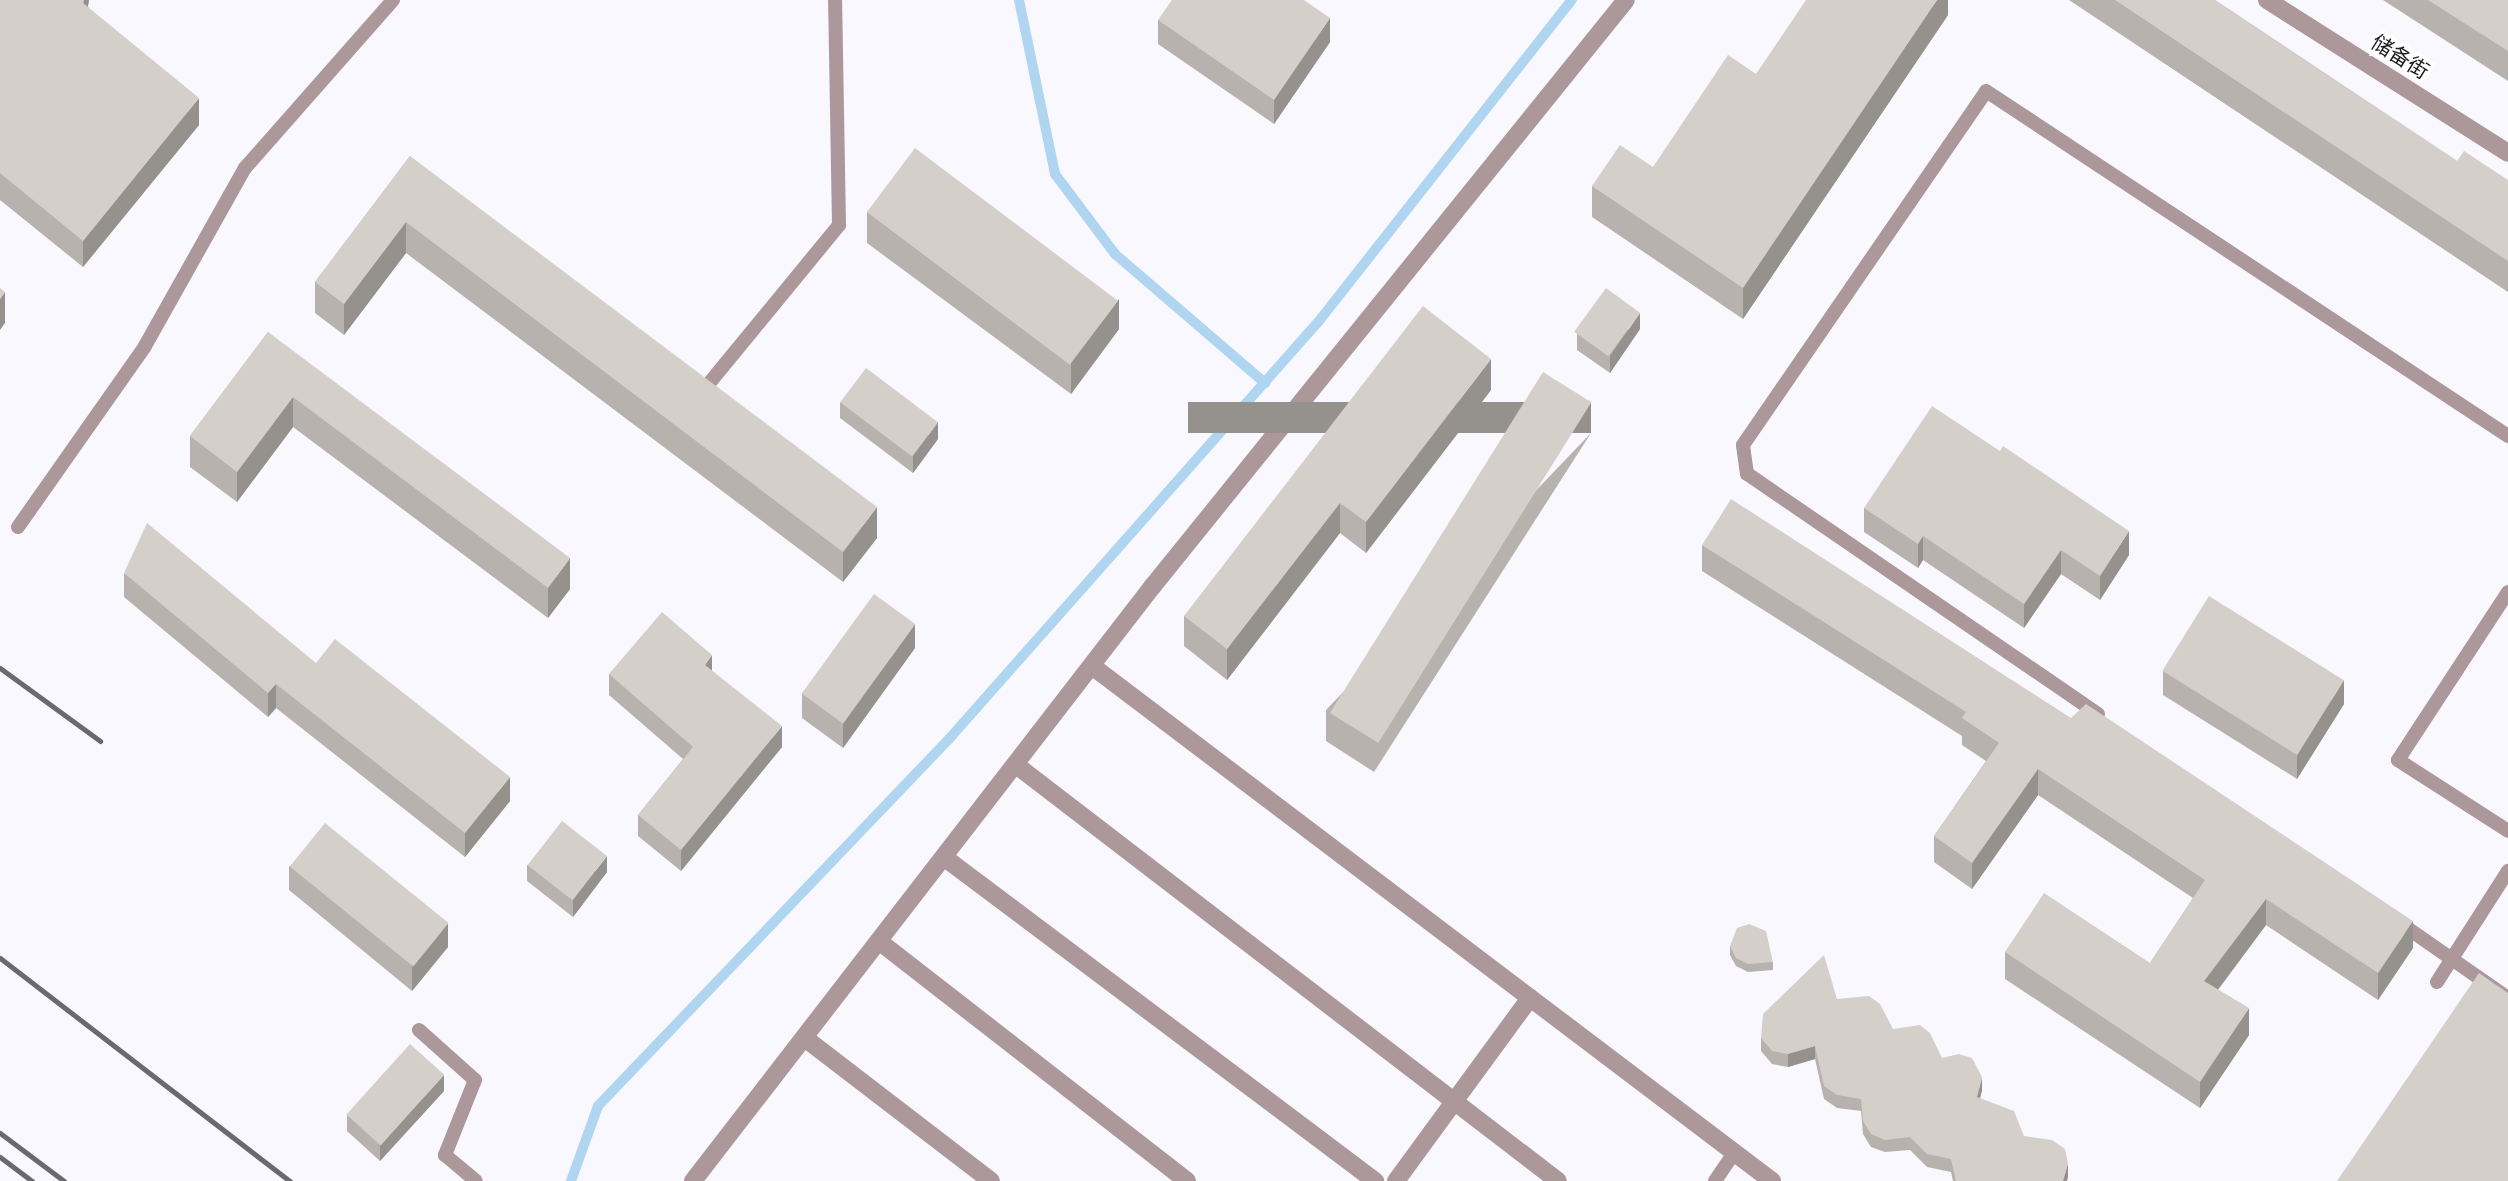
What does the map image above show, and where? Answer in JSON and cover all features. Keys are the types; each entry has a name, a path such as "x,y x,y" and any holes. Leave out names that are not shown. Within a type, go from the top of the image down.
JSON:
{"street":[{"path":"693,1181 806,1039 1092,666 1626,0"},
{"name":"储备街","path":"2267,0 2508,153"},
{"path":"1092,666 1772,1181"},
{"path":"1016,765 1558,1181"},
{"path":"945,858 1375,1181"},
{"path":"880,942 1187,1181"},
{"path":"1396,1181 1530,998"},
{"path":"806,1039 991,1181"}],"lane":[{"path":"18,527 145,346 245,168 393,0"},
{"path":"710,381 839,225 835,0"},
{"path":"2109,722 1747,474 1743,445 1986,91 2508,436"},
{"path":"2508,592 2398,760 2508,831"},
{"path":"2437,982 2508,871"},
{"path":"2383,911 2508,998"},
{"path":"419,1030 475,1080 445,1156 475,1181"},
{"path":"1715,1181 1734,1153"}],"building":[{"path":"0,0 84,0 83,3 199,98 83,241 0,173"},
{"path":"1172,0 1304,0 1330,18 1274,100 1158,20"},
{"path":"1806,0 1937,0 1743,288 1592,186 1620,145 1653,167 1728,55 1756,74"},
{"path":"2115,0 2215,0 2457,161 2464,151 2508,180 2508,261"},
{"path":"2428,0 2508,0 2508,51"},
{"path":"915,148 1118,301 1070,365 867,212"},
{"path":"410,156 877,507 843,552 406,222 344,304 315,282"},
{"path":"1606,288 1640,313 1608,356 1574,332"},
{"path":"1423,306 1491,359 1366,522 1340,503 1227,649 1184,616"},
{"path":"268,332 570,558 548,588 293,397 237,472 190,436"},
{"path":"866,368 938,422 912,457 840,402"},
{"path":"1543,372 1591,402 1378,743 1330,713"},
{"path":"1932,406 2000,451 2003,446 2129,531 2100,576 2061,550 2024,604 1923,536 1918,544 1864,508"},
{"path":"1731,499 2071,718 2086,704 2413,921 2378,973 2266,899 2204,981 2249,1008 2200,1082 2005,952 2044,893 2150,963 2205,880 2038,769 1972,863 1934,836 1999,743 1962,718 1966,712 1702,545"},
{"path":"147,523 316,663 335,639 510,777 465,833 276,684 268,693 124,573"},
{"path":"874,594 915,624 843,723 802,694"},
{"path":"2209,596 2344,680 2297,755 2162,671"},
{"path":"662,612 712,655 705,665 782,726 681,850 638,815 693,747 609,674"},
{"path":"562,821 607,856 572,900 528,865"},
{"path":"325,823 449,923 413,967 290,867"},
{"path":"1749,924 1766,931 1773,962 1748,964 1736,958 1730,946 1737,928"},
{"path":"1824,955 1837,999 1869,996 1880,1004 1893,1029 1920,1025 1930,1033 1942,1058 1959,1054 1972,1058 1982,1077 1977,1097 2014,1111 2024,1136 2052,1140 2065,1149 2068,1163 2063,1181 1956,1181 1951,1159 1927,1154 1910,1137 1885,1140 1871,1134 1863,1121 1861,1099 1837,1095 1824,1086 1815,1046 1788,1054 1772,1051 1761,1038 1763,1014"},
{"path":"2479,973 2508,993 2508,1181 2337,1181"},
{"path":"410,1044 444,1075 381,1145 346,1115"}],"waterway":[{"path":"1019,0 1055,174 1115,254 1265,383"},
{"path":"571,1181 598,1106 949,739 1319,321 1572,0"}],"railway":[{"path":"0,668 100,741"},
{"path":"0,958 290,1181"},
{"path":"0,1133 64,1181"},
{"path":"0,1157 32,1181"}]}
